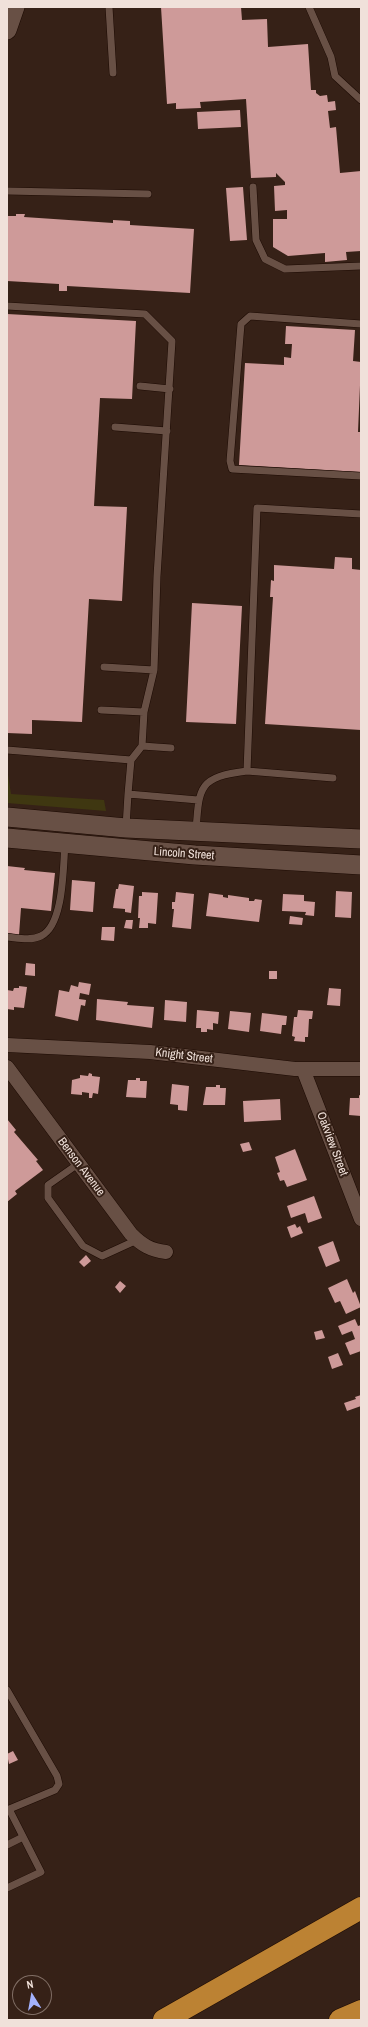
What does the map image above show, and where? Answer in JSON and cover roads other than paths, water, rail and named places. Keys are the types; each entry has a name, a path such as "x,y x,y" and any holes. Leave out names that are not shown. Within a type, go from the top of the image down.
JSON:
{"highway":[{"path":"164,2020 361,1908"},
{"path":"340,2020 361,2011"}],"main road":[{"path":"8,27 15,7"},
{"name":"Lincoln Street","path":"7,817 126,828 361,839"},
{"path":"124,850 126,828"},
{"path":"195,855 196,831"},
{"name":"Lincoln Street","path":"7,838 124,850 361,865"}],"street":[{"name":"Knight Street","path":"7,1045 150,1052 302,1069 361,1069"},
{"name":"Benson Avenue","path":"7,1067 78,1164 137,1240 152,1250 166,1252"},
{"name":"Oakview Street","path":"302,1069 361,1219"}],"lane":[{"path":"109,7 113,73"},
{"path":"309,7 331,57 335,76 361,100"},
{"path":"253,187 256,240 265,259 285,269 361,266"},
{"path":"7,191 148,194"},
{"path":"7,306 145,314 172,341 157,576 154,670 144,712 142,746 130,760 126,828"},
{"path":"361,324 250,316 241,324 230,461 232,469 361,476"},
{"path":"140,386 170,389"},
{"path":"115,427 167,431"},
{"path":"246,771 257,508 361,514"},
{"path":"104,667 154,670"},
{"path":"101,710 144,712"},
{"path":"142,746 171,748"},
{"path":"7,750 130,760"},
{"path":"196,831 198,800 202,789 212,778 246,771 333,778"},
{"path":"128,794 198,800"},
{"path":"7,937 26,939 41,936 52,926 58,908 65,844"},
{"path":"78,1164 48,1185 48,1198 83,1246 102,1256 137,1240"},
{"path":"7,1690 56,1776 58,1784 55,1790 8,1810 41,1872 7,1888"},
{"path":"7,1845 23,1837"}]}
